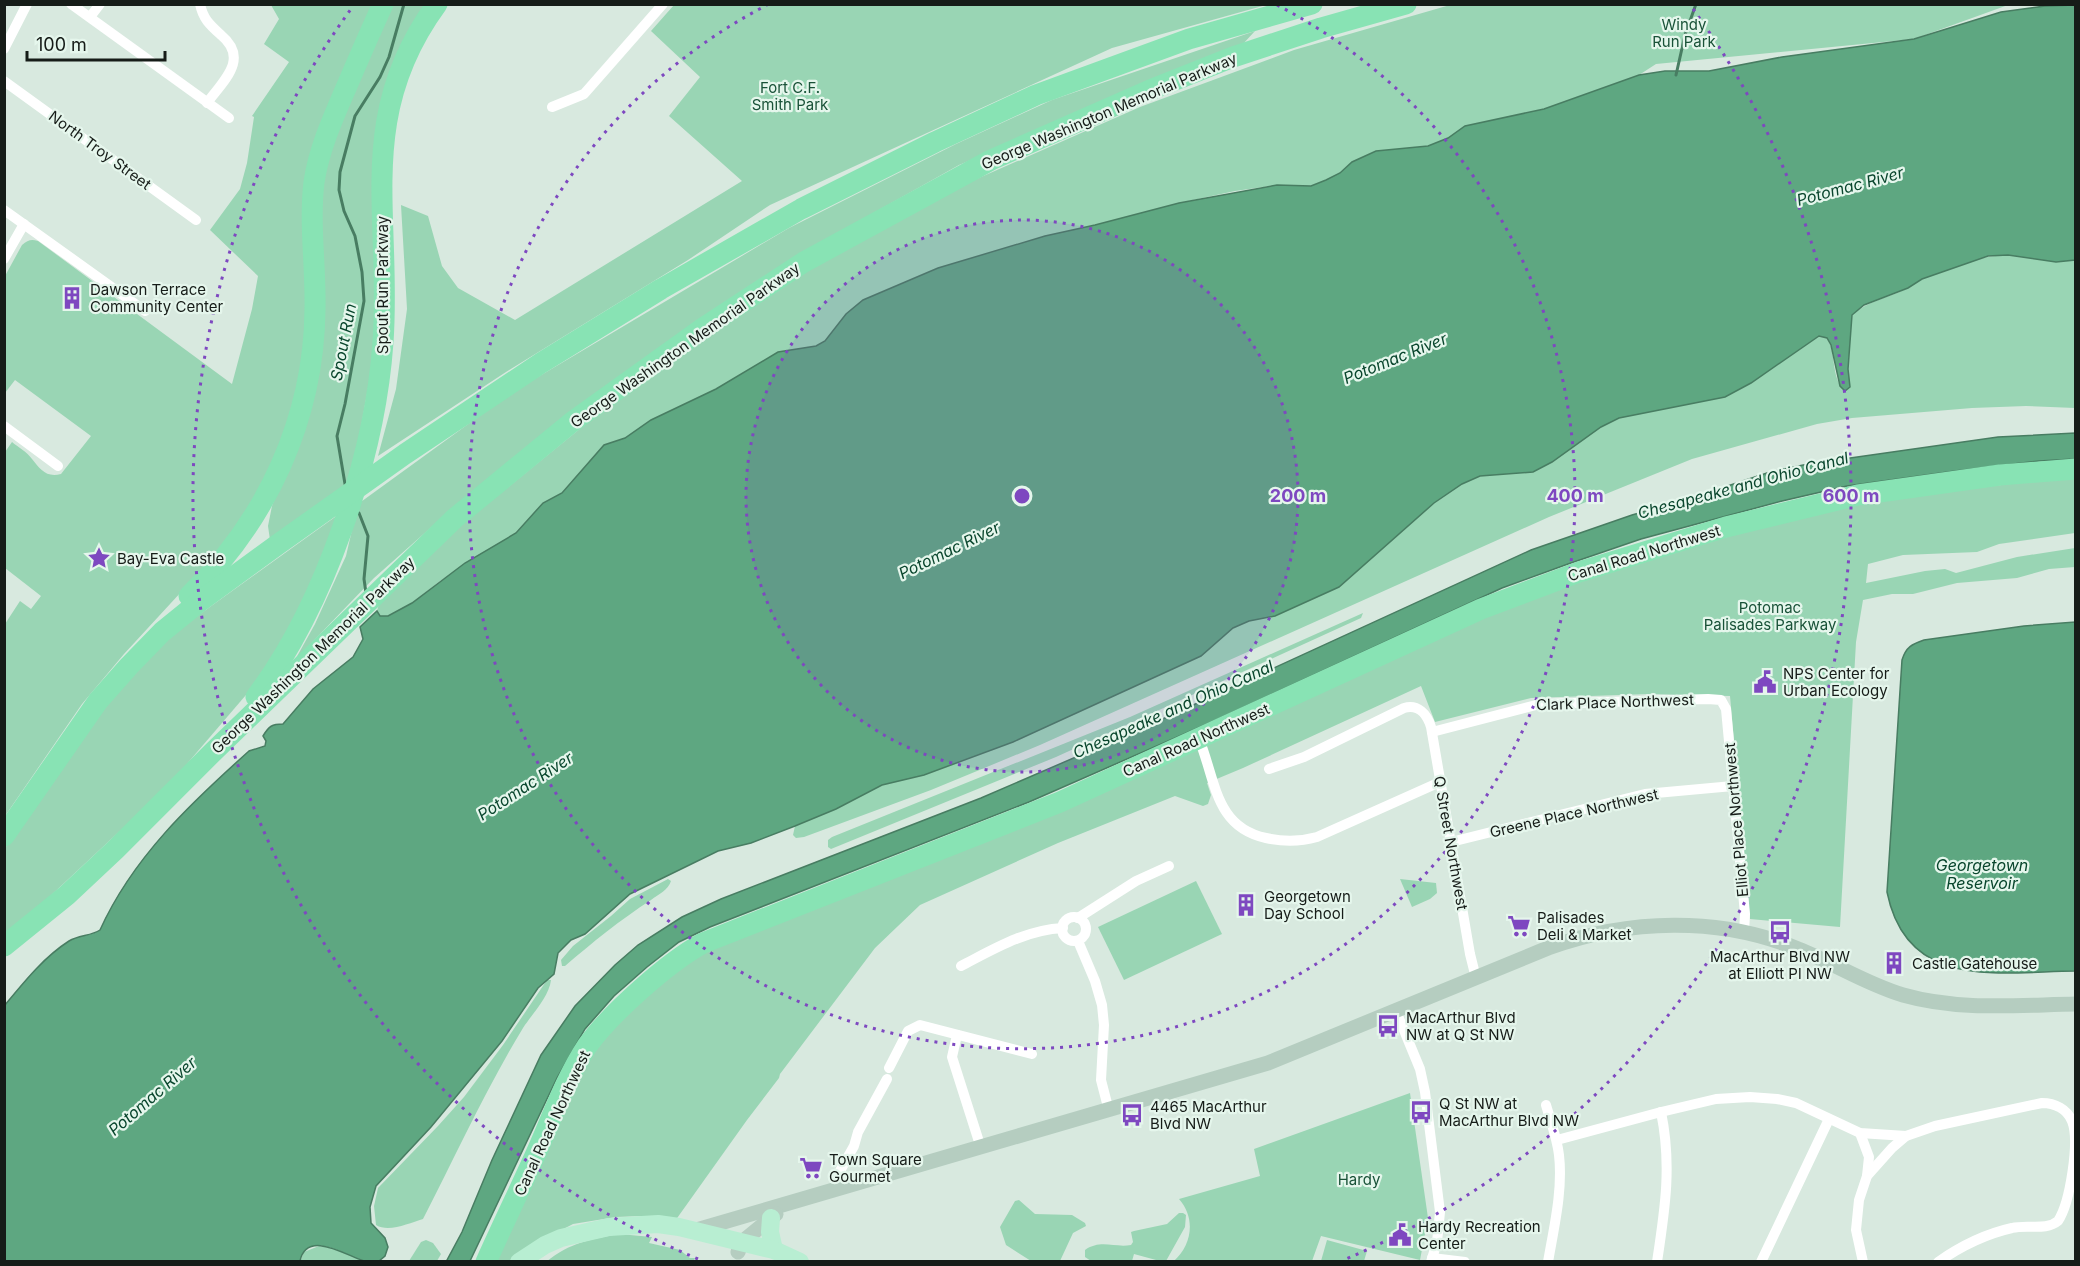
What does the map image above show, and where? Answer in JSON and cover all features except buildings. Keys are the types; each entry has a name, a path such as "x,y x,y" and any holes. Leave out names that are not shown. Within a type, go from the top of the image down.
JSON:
{"highway":[{"path":"116,680 145,638 198,588 233,548 264,501 287,451 305,395 313,351 315,309 312,218 317,171 331,122 382,4"},
{"name":"Spout Run Parkway","path":"213,752 259,693 288,650 325,571 359,477 373,416 383,344 385,292 381,175 385,125 395,84 405,59 437,4"},
{"name":"George Washington Memorial Parkway","path":"4,836 86,717 116,680 150,644 185,613 405,454 541,363 661,289 801,209 935,142 1036,95 1189,39 1312,4"},
{"name":"George Washington Memorial Parkway","path":"4,945 41,917 91,873 455,518 572,422 703,328 804,262 991,160 1149,90 1233,57 1320,28 1406,4"},
{"name":"Canal Road Northwest","path":"486,1262 568,1080 583,1053 609,1021 682,956 716,938 1041,810 1199,740 1481,609 1556,580 1637,553 1745,522 1858,495 1992,476 2076,469"}],"main road":[{"path":"693,1231 1268,1064 1557,945 1610,930 1674,925 1704,927 1771,939 1796,948 1874,985 1914,998 1968,1005 2076,1004"},
{"path":"738,1252 771,1218 794,1202"},
{"path":"771,1218 770,1236 774,1250"},
{"path":"519,1262 551,1241 601,1228 667,1225 693,1231 738,1252 774,1250 799,1261"},
{"path":"628,1226 771,1260 799,1261"},
{"path":"541,1262 577,1234"}],"street":[{"path":"4,48 27,4"},
{"path":"71,4 230,118"},
{"path":"90,17 100,4"},
{"path":"200,4 205,20 232,45 235,55 234,64 228,76 207,103"},
{"path":"552,107 584,94 663,4"},
{"name":"North Troy Street","path":"4,81 196,220"},
{"path":"4,210 145,310"},
{"path":"4,259 24,224"},
{"path":"4,426 58,466"},
{"name":"Clark Place Northwest","path":"1432,732 1546,703 1716,699 1721,700 1725,706"},
{"name":"Elliot Place Northwest","path":"1725,706 1745,914 1744,933"},
{"name":"Q Street Northwest","path":"1269,769 1304,757 1404,708 1411,707 1421,710 1432,732 1476,978"},
{"path":"1199,740 1223,807 1230,820 1245,832 1279,841 1297,841 1317,837 1440,782"},
{"name":"Greene Place Northwest","path":"1451,842 1645,794 1733,786"},
{"path":"1078,918 1084,922 1085,934 1078,941 1071,941 1065,937 1063,928 1068,919 1078,918 1136,881 1169,866"},
{"path":"961,966 1028,933 1041,929 1063,928"},
{"path":"1078,941 1095,981 1102,1005 1104,1025 1101,1080 1109,1111"},
{"path":"1396,1011 1420,1069 1425,1092 1440,1212 1437,1242 1432,1260 1465,1262"},
{"path":"838,1190 840,1171 908,1031 920,1024 1032,1054"},
{"path":"957,1035 952,1057 981,1148"},
{"path":"1557,1140 1722,1098 1763,1097 1796,1103 1860,1133 1906,1136"},
{"path":"1867,1176 1906,1136 1935,1126 2042,1103 2059,1106 2070,1117 2074,1129 2072,1177 2063,1212 2058,1221 2052,1226 2023,1226 1998,1231 1972,1241 1938,1262"},
{"path":"1546,1106 1557,1140 1560,1178 1548,1262"},
{"path":"1657,1262 1668,1180 1667,1142 1661,1112"},
{"path":"1761,1262 1829,1119"},
{"path":"1860,1133 1869,1157 1867,1176 1860,1195 1856,1217 1857,1240 1863,1262"}],"green space":[{"path":"271,5 374,5 330,101 305,363 280,446 236,535 124,654 82,704 5,816 5,624 20,601 31,609 41,596 5,568 5,452 12,442 28,454 44,472 56,475 61,474 91,436 15,380 5,393 5,276 22,245 30,240 38,241 232,384 252,309 258,276 210,230 240,189 247,163 254,117 252,116 289,62 264,44 279,19"},
{"path":"391,5 429,5 393,70 378,332 351,483 270,540 268,526 272,506 302,427 318,199 326,159"},
{"name":"Fort C.F. Smith Park","path":"674,5 1266,5 1112,48 770,205 688,260 506,372 378,456 396,389 407,309 401,205 428,216 442,266 458,288 515,320 742,181 669,116 700,77 651,31"},
{"name":"Windy Run Park","path":"1450,5 2008,5 1914,39 1656,64 1639,75 1544,109 1465,126 1448,138 1428,146 1376,151 1352,162 1340,173 1311,186 1277,185 1179,203 1045,236 938,268 863,300 846,314 825,341 816,346 778,353 716,389 651,420 625,438 604,445 562,493 543,503 516,533 388,617 380,616 377,611 379,604 438,544 592,419 711,334 807,271 963,185 1140,107 1294,50"},
{"path":"1255,31 1242,45 959,165 788,261 436,523 374,578 295,660 315,624 346,556 358,504 511,393 789,228 956,144 1052,100"},
{"path":"2008,255 2056,262 2075,260 2075,408 2026,406 1972,408 1852,418 1817,424 1692,459 1549,517 1040,745 931,790 804,837 796,838 793,835 795,826 836,809 882,785 924,775 1013,742 1201,656 1233,628 1249,621 1275,616 1339,587 1434,503 1462,484 1480,476 1533,472 1552,462 1601,427 1619,418 1725,397 1751,383 1819,336 1827,338 1830,344 1837,379 1845,391 1850,387 1848,369 1852,315 1871,303 1906,289 1942,270 1964,262"},
{"name":"Potomac Palisades Parkway","path":"2075,476 2075,533 1999,544 1977,552 1903,555 1868,564 1866,583 1925,571 1945,569 1956,573 2017,557 2075,548 2075,567 2049,569 2017,578 1957,583 1913,594 1892,594 1863,600 1856,642 1840,927 1750,919 1730,696 1650,694 1531,698 1435,722 1421,686 1207,783 1211,795 1208,804 1203,806 1175,796 1058,843 920,905 875,948 780,1074 675,1221 640,1216 616,1217 573,1224 546,1238 511,1261 491,1262 589,1052 681,963 1562,583 1845,504"},
{"path":"342,512 317,578 263,675 168,786 46,900 5,934 5,848 86,729 152,653 196,617"},
{"path":"1363,613 1361,618 1056,757 831,849 828,847 828,840 832,837 1130,717"},
{"path":"668,879 671,881 663,892 562,966 561,960 573,946 630,899"},
{"path":"1400,879 1436,883 1437,893 1430,899 1412,907"},
{"path":"1196,881 1222,934 1124,980 1098,927"},
{"path":"547,980 551,980 547,993 523,1028 496,1075 423,1219 393,1228 376,1225 374,1206 378,1188 464,1097"},
{"name":"Hardy","path":"1410,1093 1428,1218 1420,1260 1321,1236 1312,1261 1174,1261 1185,1247 1190,1231 1188,1214 1179,1199 1260,1176 1254,1149"},
{"path":"1019,1200 1035,1214 1072,1215 1085,1223 1086,1226 1073,1233 1060,1261 1031,1261 1006,1245 1000,1227 1015,1201"},
{"path":"1179,1213 1186,1215 1185,1227 1166,1261 1156,1261 1134,1254 1132,1261 1091,1261 1085,1257 1085,1250 1097,1245 1131,1245 1133,1242 1131,1232 1167,1224"},
{"path":"619,1234 652,1237 649,1243 680,1250 690,1258 695,1258 693,1262 546,1262 572,1246"},
{"path":"426,1240 433,1243 441,1254 437,1261 409,1261 421,1242"},
{"path":"1327,1240 1367,1251 1364,1261 1321,1261"},
{"path":"319,1246 338,1249 365,1261 300,1262 304,1252"}],"water":[{"name":"Potomac River","path":"2076,5 2075,260 2056,262 2008,255 1988,256 1922,279 1908,288 1864,305 1852,315 1848,369 1850,387 1845,391 1840,386 1831,345 1827,338 1819,336 1751,383 1725,397 1619,418 1601,427 1552,462 1533,472 1480,476 1462,484 1434,503 1339,587 1275,616 1249,621 1233,628 1201,656 1013,742 924,775 882,785 836,809 795,826 751,843 718,851 630,894 585,934 571,940 558,953 554,974 538,988 502,1041 431,1127 376,1186 370,1207 371,1223 385,1238 388,1247 385,1256 379,1261 364,1261 338,1250 319,1246 311,1247 304,1252 300,1261 5,1261 5,1005 35,970 60,947 73,939 100,930 113,903 129,879 165,833 249,751 265,746 266,741 263,736 269,728 283,724 313,689 353,657 363,639 360,627 377,611 380,616 388,616 412,603 465,563 516,533 543,503 562,493 604,445 625,438 651,420 716,389 778,352 816,346 825,341 846,314 863,300 938,268 1045,236 1179,203 1277,185 1311,186 1340,173 1352,162 1376,151 1428,146 1448,138 1465,126 1544,109 1639,75 1665,71 1709,71 1782,57 1914,39 2001,12 2045,6"},
{"name":"Chesapeake and Ohio Canal","path":"2075,433 2075,459 2039,461 1847,486 1641,539 1502,588 1216,720 1029,802 710,927 679,942 614,996 585,1029 557,1078 470,1261 446,1262 462,1232 492,1160 541,1055 575,1006 615,965 638,945 682,917 721,899 981,798 1143,728 1531,550 1632,515 1770,472 1808,464 1998,437"},
{"name":"Georgetown Reservoir","path":"2075,622 2075,971 1987,973 1960,969 1935,961 1914,946 1898,924 1887,892 1902,660 1905,652 1924,640 2024,626"}],"waterway":[{"name":"Spout Run","path":"345,484 337,436 364,301 362,272 355,236 344,211 339,190 340,172 355,116 380,77 389,57 404,4"},
{"path":"1676,75 1685,35 1696,4"},
{"name":"Spout Run","path":"359,513 368,536 364,579 366,593"}],"place":[{"name":"Dawson Terrace Community Center","path":"72,298"},
{"name":"Bay-Eva Castle","path":"99,558"},
{"name":"NPS Center for Urban Ecology","path":"1765,682"},
{"name":"Georgetown Day School","path":"1246,905"},
{"name":"Palisades Deli & Market","path":"1519,926"},
{"name":"MacArthur Blvd NW at Elliott Pl NW","path":"1780,932"},
{"name":"Castle Gatehouse","path":"1894,963"},
{"name":"MacArthur Blvd NW at Q St NW","path":"1388,1026"},
{"name":"Q St NW at MacArthur Blvd NW","path":"1421,1112"},
{"name":"4465 MacArthur Blvd NW","path":"1132,1115"},
{"name":"Town Square Gourmet","path":"811,1168"},
{"name":"Hardy Recreation Center","path":"1400,1235"}]}
